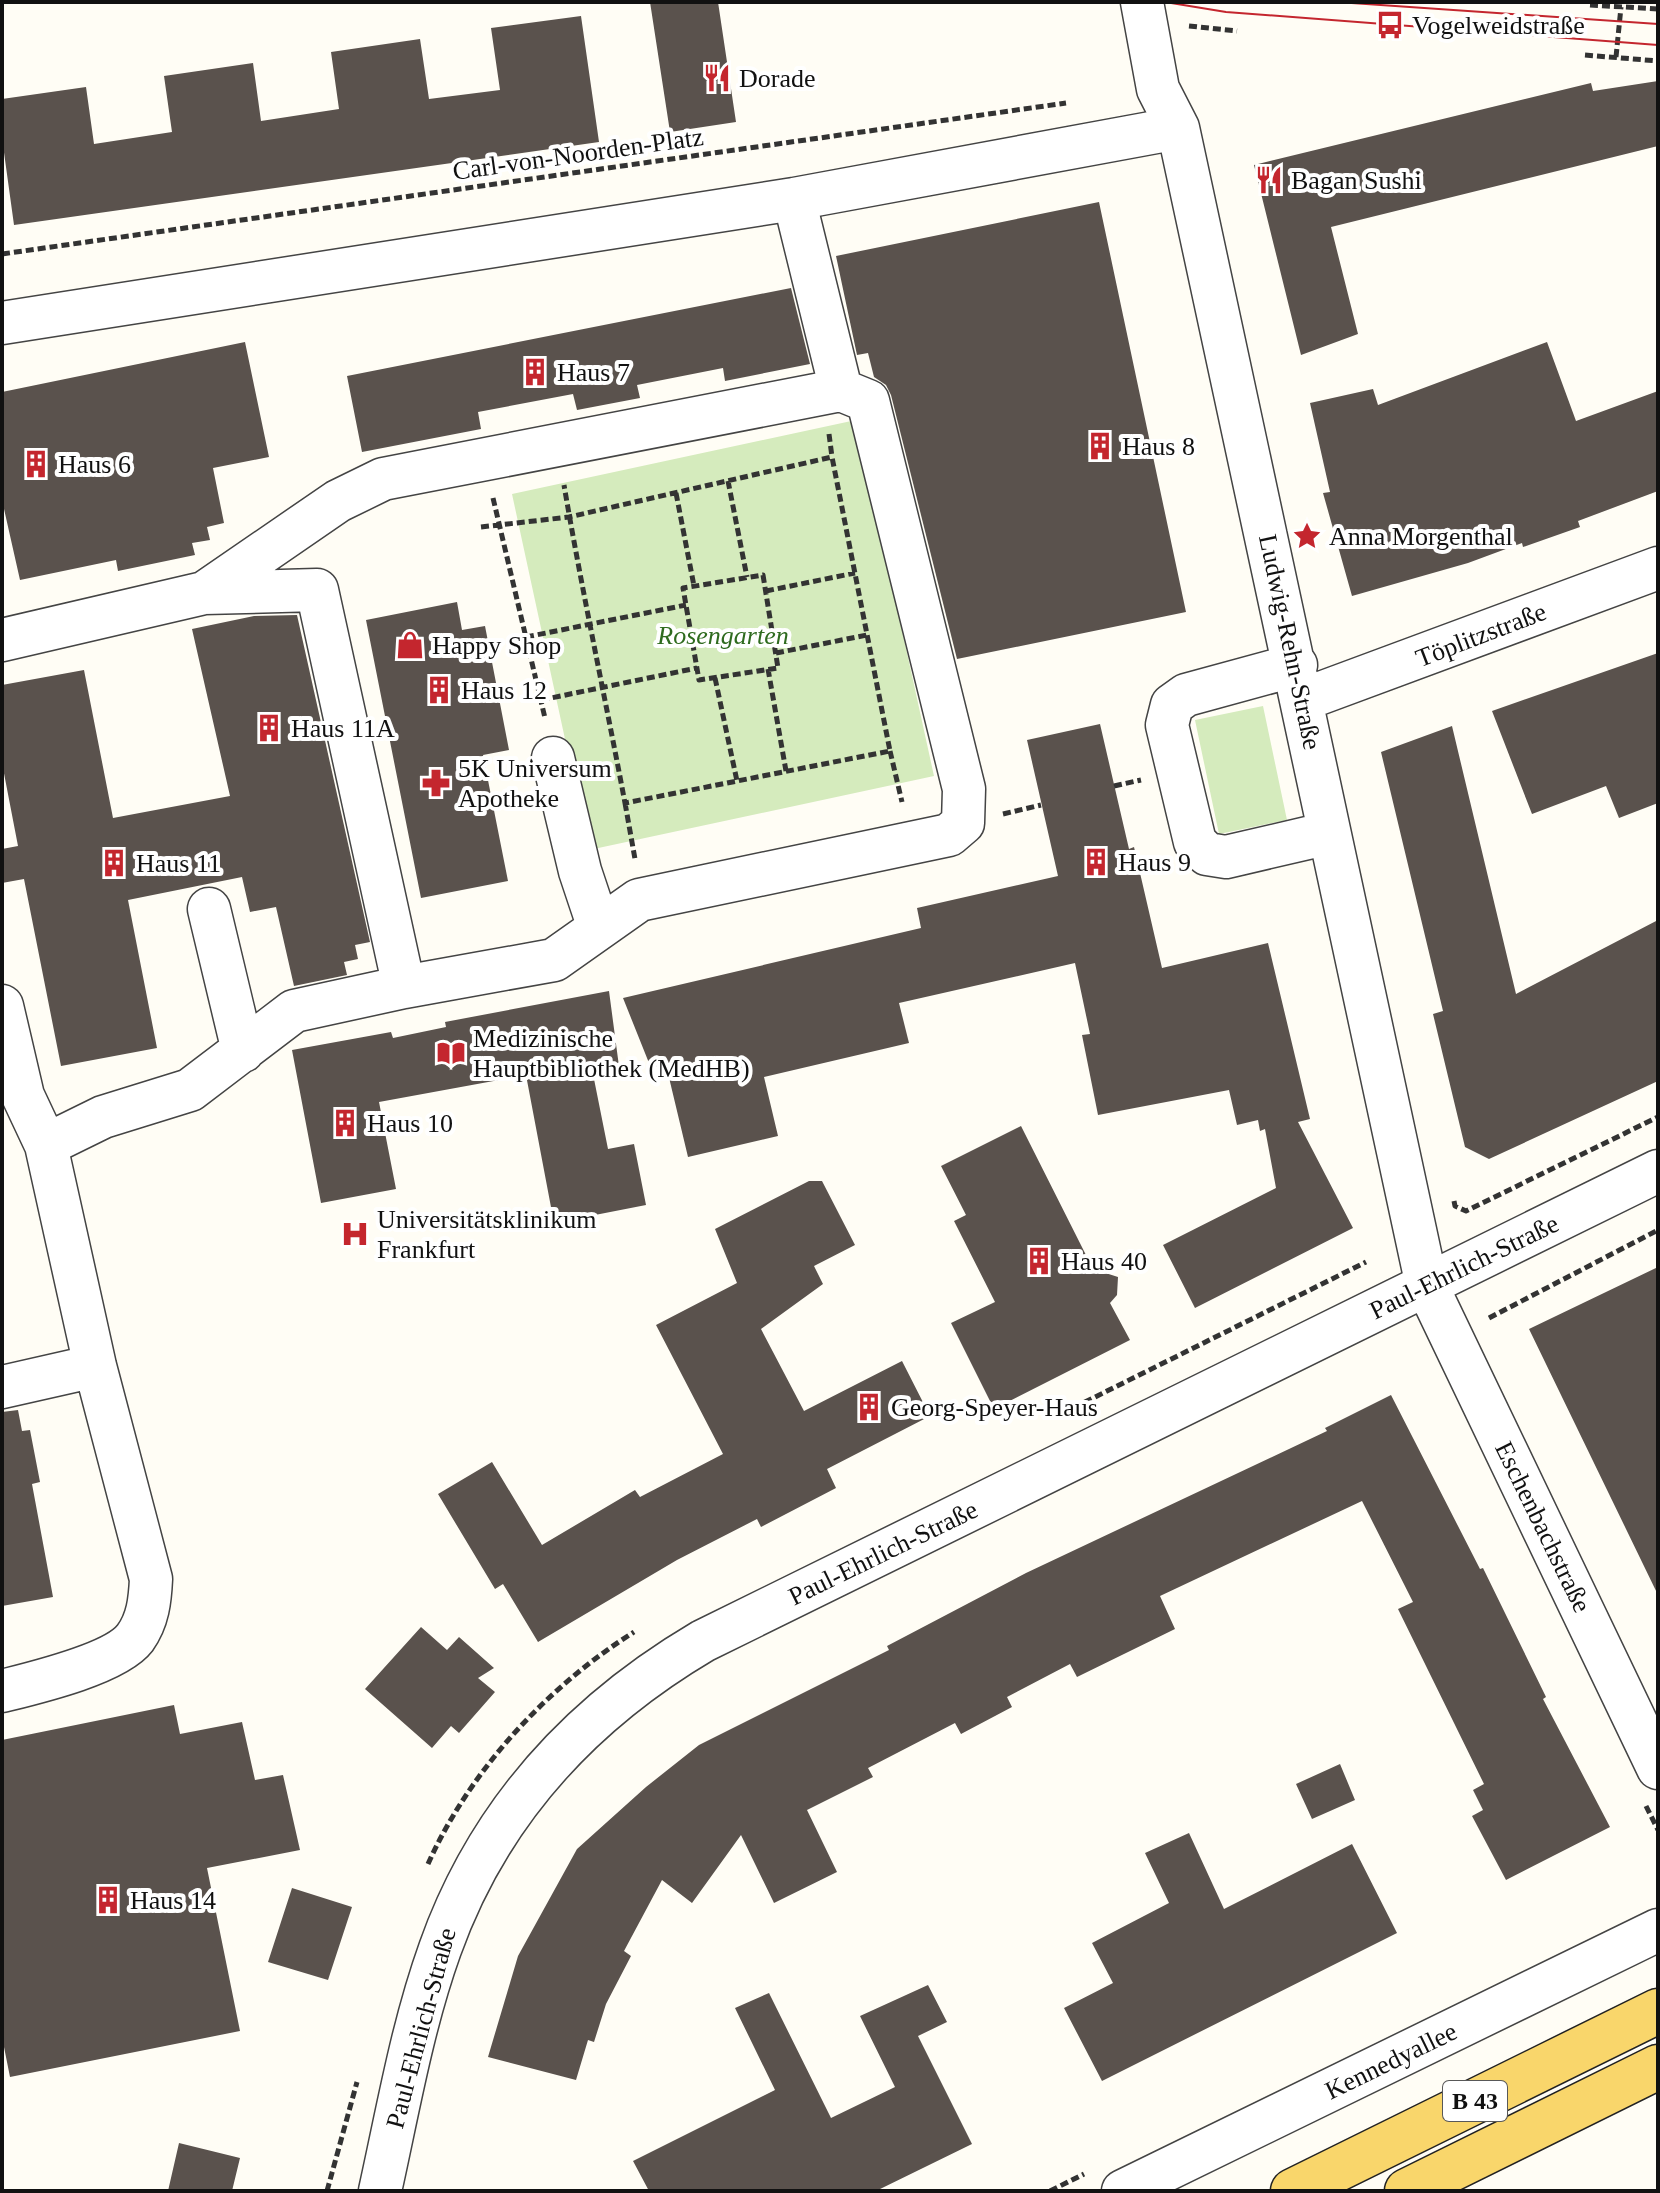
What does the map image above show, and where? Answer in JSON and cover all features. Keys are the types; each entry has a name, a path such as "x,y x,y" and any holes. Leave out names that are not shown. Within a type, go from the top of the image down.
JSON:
{"main road":[{"name":"B 43","path":"1293,2191 1658,2011"},
{"name":"B 43","path":"1407,2191 1658,2067"}],"street":[{"name":"Ludwig-Rehn-Straße","path":"1142,2 1158,89 1178,128 1427,1286"},
{"path":"2,323 794,199 1178,128"},
{"path":"794,199 841,390"},
{"path":"46,1145 103,1117 190,1090 294,1011 554,960 598,925 639,900 949,835 963,823 964,789 868,401 841,390 383,479 338,501 204,593"},
{"name":"Töplitzstraße","path":"1329,833 1226,857 1207,854 1195,842 1167,725 1172,705 1186,695 1299,683 1658,568"},
{"path":"2,640 204,593 317,590 404,987"},
{"path":"553,758 580,871 598,925"},
{"path":"209,909 243,1051"},
{"path":"2,1006 23,1096 46,1145 95,1366 143,1539 151,1579 149,1608 134,1640 107,1656 38,1682 2,1691"},
{"name":"Paul-Ehrlich-Straße","path":"380,2191 421,2012 438,1952 462,1894 521,1796 588,1723 703,1641 1658,1171"},
{"name":"Eschenbachstraße","path":"1427,1286 1658,1768"},
{"path":"2,1387 95,1366"},
{"name":"Kennedyallee","path":"1123,2191 1658,1930"}],"path":[{"path":"1590,5 1658,9"},
{"path":"1616,57 1621,7"},
{"path":"1183,15 1183,25 1237,31"},
{"path":"1585,55 1658,61"},
{"name":"Carl-von-Noorden-Platz","path":"2,254 1081,101"},
{"path":"829,436 902,802"},
{"path":"481,527 569,517 832,457"},
{"path":"484,459 553,758"},
{"path":"728,481 747,577"},
{"path":"676,493 694,586"},
{"path":"569,517 635,859"},
{"path":"766,591 855,573"},
{"path":"763,575 778,668 699,680 683,588 747,577 763,575"},
{"path":"526,637 686,605"},
{"path":"776,653 867,635"},
{"path":"541,700 697,668"},
{"path":"768,669 787,771"},
{"path":"715,678 737,781"},
{"path":"625,803 890,751"},
{"path":"1452,1191 1455,1206 1466,1211 1658,1117"},
{"path":"1485,1320 1658,1230"}],"green space":[{"name":"Rosengarten","path":"856,420 934,776 589,850 512,494"},
{"path":"1263,706 1287,820 1219,834 1195,720"}],"building":[{"path":"650,2 718,2 736,122 670,132"},
{"path":"581,16 599,142 14,225 2,138 2,99 86,87 94,144 172,132 164,76 253,63 261,121 339,109 331,52 420,39 429,99 500,90 491,28"},
{"path":"1658,81 1658,146 1331,227 1358,334 1301,355 1254,165 1591,83 1593,91"},
{"name":"Haus 8","path":"1099,202 1186,612 957,659 891,395 886,385 874,377 868,353 857,355 836,256"},
{"name":"Haus 7","path":"791,288 810,364 725,381 723,368 637,385 640,398 577,410 573,394 478,412 481,429 362,452 347,376"},
{"name":"Haus 6","path":"245,342 269,457 213,468 224,523 207,527 210,540 192,543 195,555 118,571 116,560 20,580 2,500 2,392"},
{"path":"1547,342 1576,421 1658,391 1658,491 1578,521 1580,527 1523,547 1522,543 1468,563 1352,596 1323,493 1330,492 1310,403 1373,389 1378,405"},
{"name":"Haus 12","path":"457,602 462,630 485,626 509,750 483,755 508,881 421,898 366,620"},
{"path":"297,615 370,942 355,945 358,959 344,962 347,975 294,986 276,907 250,912 242,877 128,900 157,1048 61,1066 24,879 2,883 2,849 18,846 2,763 2,685 84,670 113,818 230,796 192,629 254,616"},
{"path":"1658,653 1658,803 1619,818 1606,786 1532,814 1492,711"},
{"path":"1100,724 1129,849 1134,847 1162,968 1268,943 1310,1119 1298,1122 1353,1228 1195,1308 1163,1245 1276,1188 1265,1129 1260,1131 1258,1120 1237,1125 1229,1090 1098,1115 1082,1035 1090,1034 1075,963 899,1003 909,1043 764,1077 778,1136 688,1157 666,1065 651,1068 623,998 921,928 917,908 1058,876 1027,740"},
{"path":"1452,726 1516,994 1658,920 1658,1081 1489,1159 1465,1147 1433,1014 1443,1011 1381,752"},
{"name":"Haus 10","path":"609,991 620,1074 594,1079 608,1149 634,1144 646,1205 554,1223 526,1075 379,1102 396,1189 321,1203 292,1050 391,1032 393,1038 446,1027 445,1022"},
{"name":"Haus 40","path":"1021,1126 1093,1269 1118,1277 1117,1295 1110,1303 1130,1340 994,1409 951,1323 995,1302 954,1221 966,1215 941,1166"},
{"name":"Georg-Speyer-Haus","path":"809,1181 822,1181 855,1245 814,1266 823,1284 761,1329 804,1411 902,1361 930,1416 827,1469 836,1488 761,1527 757,1519 677,1560 538,1642 503,1584 495,1589 438,1494 492,1462 542,1545 635,1490 640,1497 723,1454 656,1325 737,1283 715,1229"},
{"path":"1658,1267 1658,1595 1529,1329"},
{"path":"1391,1395 1480,1569 1483,1568 1546,1697 1543,1699 1610,1827 1506,1880 1472,1816 1483,1810 1473,1790 1484,1784 1398,1609 1413,1602 1362,1501 1160,1596 1175,1629 1077,1677 1070,1664 1007,1697 1012,1707 961,1734 955,1723 868,1768 873,1777 807,1810 837,1872 774,1903 741,1835 692,1903 662,1880 624,1951 631,1956 606,2004 594,2042 588,2040 576,2080 488,2057 518,1956 577,1849 646,1787 699,1745 889,1650 887,1646 1026,1573 1327,1431 1325,1428"},
{"path":"18,1410 22,1431 30,1430 40,1482 32,1484 53,1597 2,1606 2,1412"},
{"path":"421,1627 447,1650 459,1637 494,1668 478,1678 495,1692 459,1733 451,1726 432,1748 365,1689"},
{"name":"Haus 14","path":"174,1705 180,1734 242,1722 255,1780 283,1775 300,1850 207,1868 240,2031 10,2077 2,2037 2,1740"},
{"path":"1340,1764 1355,1800 1312,1819 1296,1784"},
{"path":"1189,1833 1224,1909 1352,1844 1397,1933 1102,2081 1064,2008 1113,1983 1092,1943 1169,1903 1145,1853"},
{"path":"292,1888 352,1907 328,1980 268,1962"},
{"path":"928,1985 947,2022 918,2036 972,2144 876,2191 649,2191 633,2161 775,2090 735,2008 769,1993 831,2118 895,2087 860,2016"},
{"path":"179,2143 240,2158 232,2191 168,2191"}],"tram line":[{"path":"1165,2 1226,12 1658,45"},
{"path":"1337,2 1658,24"}],"place":[{"name":"Vogelweidstraße","path":"1390,25"},
{"name":"Dorade","path":"717,78"},
{"name":"Bagan Sushi","path":"1269,180"},
{"name":"Haus 7","path":"535,372"},
{"name":"Haus 8","path":"1100,446"},
{"name":"Haus 6","path":"36,464"},
{"name":"Anna Morgenthal","path":"1307,536"},
{"name":"Happy Shop","path":"410,645"},
{"name":"Haus 12","path":"439,690"},
{"name":"Haus 11A","path":"269,728"},
{"name":"5K Universum Apotheke","path":"436,783"},
{"name":"Haus 9","path":"1096,862"},
{"name":"Haus 11","path":"114,863"},
{"name":"Medizinische Hauptbibliothek (MedHB)","path":"451,1053"},
{"name":"Haus 10","path":"345,1123"},
{"name":"Universitätsklinikum Frankfurt","path":"355,1234"},
{"name":"Haus 40","path":"1039,1261"},
{"name":"Georg-Speyer-Haus","path":"869,1407"},
{"name":"Haus 14","path":"108,1900"}]}
